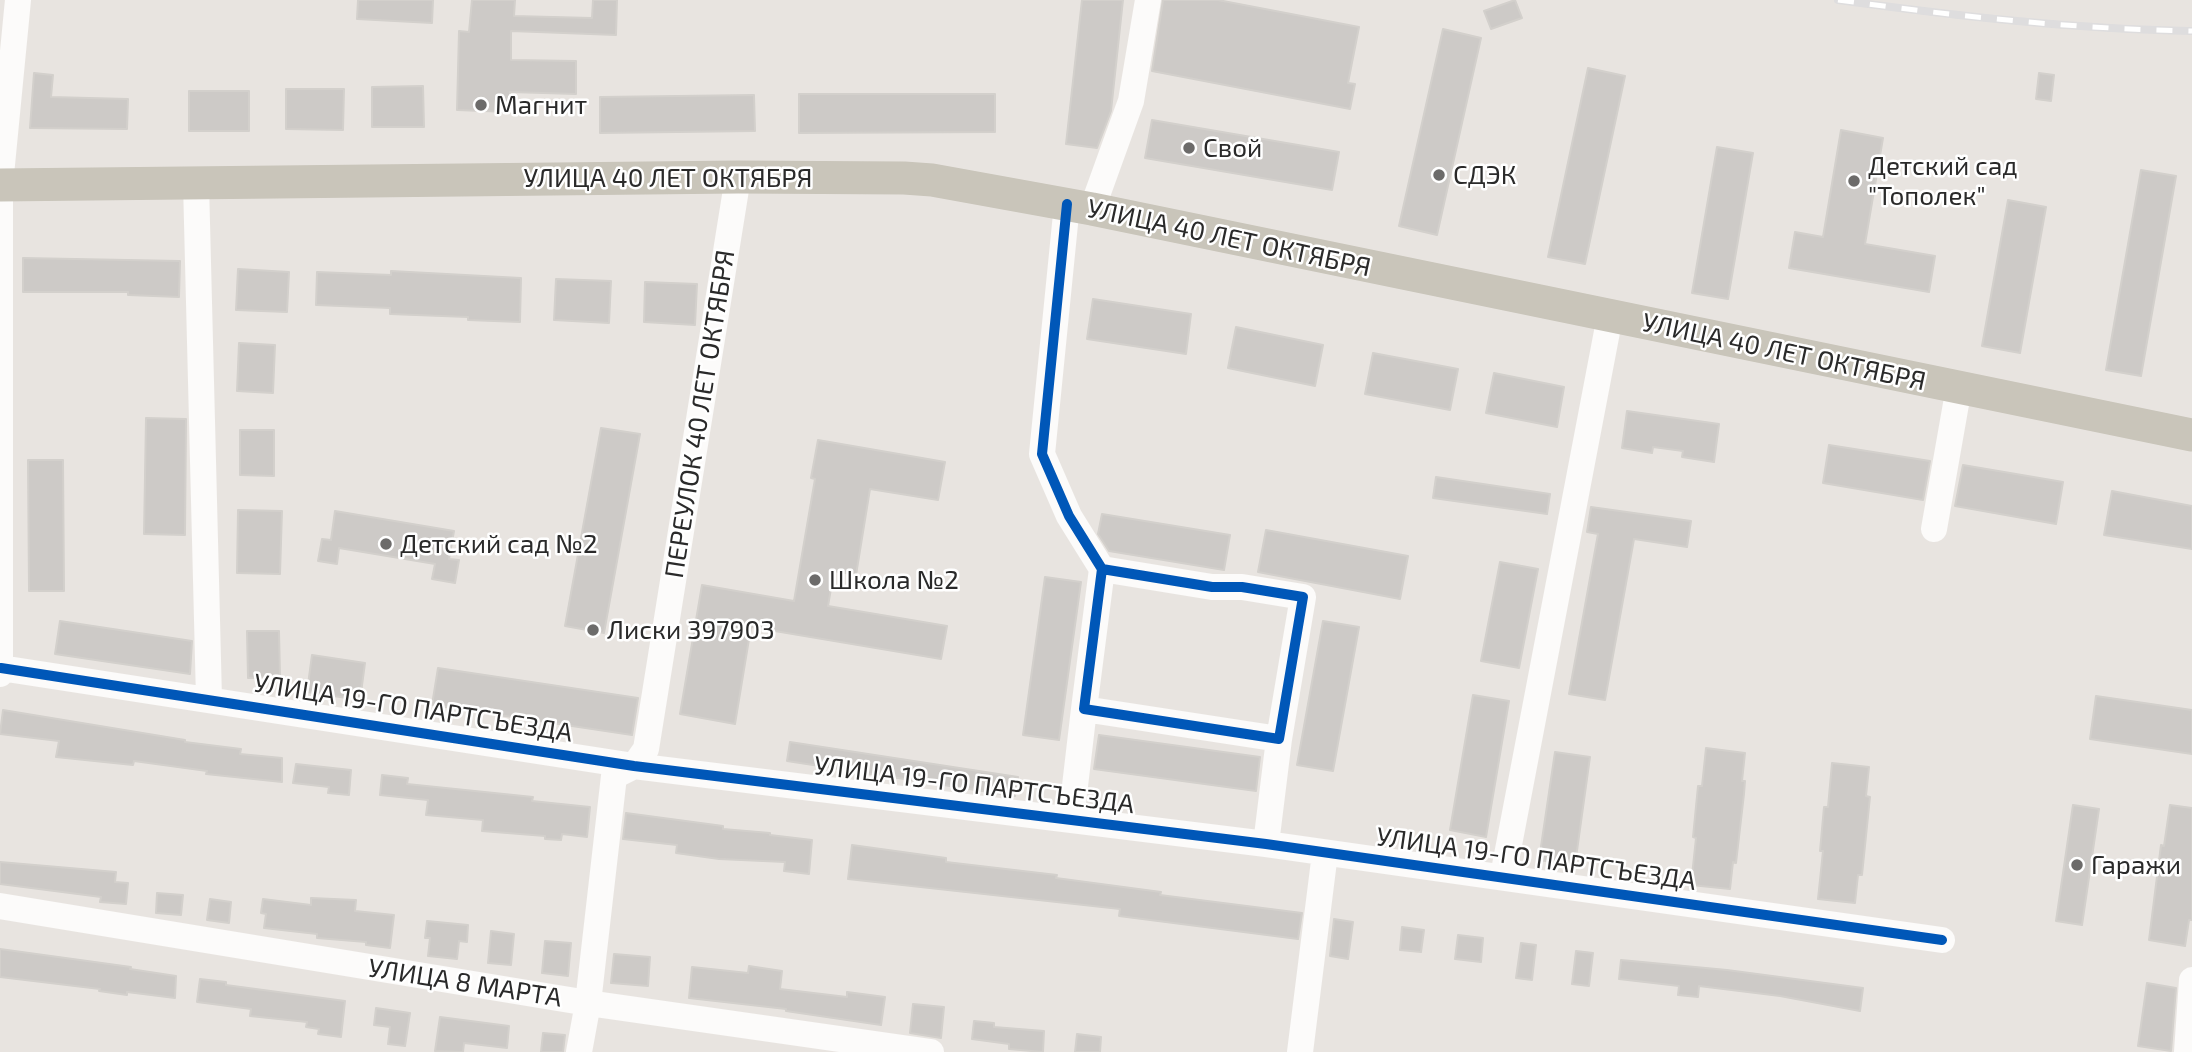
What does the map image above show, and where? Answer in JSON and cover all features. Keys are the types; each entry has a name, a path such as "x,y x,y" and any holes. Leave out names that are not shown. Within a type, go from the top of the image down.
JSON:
{"main road":[{"name":"УЛИЦА 40 ЛЕТ ОКТЯБРЯ","path":"0,185 738,177 913,179 1080,207 2192,435"}],"street":[{"path":"1,671 0,185 18,0"},
{"path":"1071,820 1102,569 1069,516 1042,454 1080,207 1131,101 1148,0"},
{"name":"ПЕРЕУЛОК 40 ЛЕТ ОКТЯБРЯ","path":"579,1052 588,1003 614,776 634,766 646,748 738,177"},
{"path":"196,183 209,699"},
{"path":"1503,876 1610,316"},
{"path":"1934,529 1959,387"},
{"path":"1102,569 1212,587 1242,587 1303,597 1279,739 1266,844"},
{"name":"УЛИЦА 19-ГО ПАРТСЪЕЗДА","path":"1,671 209,699 634,766 1266,844 1942,940"},
{"path":"1084,709 1279,739"},
{"path":"1300,1052 1325,853"},
{"name":"УЛИЦА 8 МАРТА","path":"0,906 588,1003 931,1052"},
{"path":"2187,1052 2192,980"}],"building":[{"path":"358,0 433,0 432,23 357,19"},
{"path":"472,0 515,0 514,16 592,18 593,0 617,0 616,35 511,31 511,60 576,61 576,94 510,92 509,112 457,110 459,31 469,32"},
{"path":"1082,0 1123,0 1111,111 1097,148 1066,144"},
{"path":"1163,0 1218,0 1359,27 1348,83 1355,84 1350,109 1152,71"},
{"path":"1515,0 1522,18 1491,29 1484,11"},
{"path":"1443,29 1481,38 1437,235 1399,226"},
{"path":"1588,68 1625,76 1585,264 1548,257"},
{"path":"34,73 53,75 51,97 128,99 127,129 30,128"},
{"path":"2039,73 2054,75 2051,101 2036,99"},
{"path":"423,86 424,127 372,127 372,87"},
{"path":"286,89 344,89 343,130 286,129"},
{"path":"189,91 249,91 249,131 189,131"},
{"path":"799,94 995,94 995,132 799,133"},
{"path":"754,95 755,131 600,133 600,97"},
{"path":"1152,120 1339,152 1332,190 1145,158"},
{"name":"Детский сад \"Тополек\"","path":"1841,130 1883,138 1865,244 1935,256 1929,292 1789,268 1795,232 1823,237"},
{"path":"1717,147 1753,153 1728,299 1692,293"},
{"path":"2141,170 2176,176 2141,376 2106,370"},
{"path":"2008,200 2046,207 2020,353 1982,346"},
{"path":"23,258 180,261 179,297 128,295 128,292 23,292"},
{"path":"238,269 289,272 287,312 236,310"},
{"path":"391,271 521,278 520,322 390,314 390,308 316,305 317,272 391,275"},
{"path":"556,279 611,281 609,323 554,320"},
{"path":"645,282 697,284 695,325 644,322"},
{"path":"1093,299 1191,314 1186,354 1087,339"},
{"path":"1236,327 1323,345 1315,386 1228,368"},
{"path":"239,343 275,345 273,393 237,391"},
{"path":"1373,353 1458,369 1450,410 1365,394"},
{"path":"1494,373 1564,387 1557,427 1486,413"},
{"path":"1627,411 1719,424 1714,462 1682,457 1683,451 1653,447 1652,453 1622,448"},
{"path":"146,418 186,419 185,535 144,534"},
{"path":"601,428 640,434 604,633 565,626"},
{"path":"240,430 274,430 274,476 240,475"},
{"name":"Школа №2","path":"818,440 945,462 938,500 870,489 856,575 834,571 828,606 947,626 941,659 751,627 735,724 680,714 702,585 794,601 815,479 811,478"},
{"path":"1829,445 1930,461 1923,500 1823,483"},
{"path":"28,460 63,460 64,591 29,591"},
{"path":"1963,465 2063,482 2056,524 1955,506"},
{"path":"1436,477 1550,494 1547,514 1433,498"},
{"path":"2112,491 2192,506 2192,549 2104,535"},
{"path":"1591,507 1691,521 1687,547 1634,539 1605,700 1569,694 1598,534 1587,532"},
{"path":"238,510 282,511 280,574 237,573"},
{"name":"Детский сад №2","path":"335,511 454,531 449,559 459,560 455,583 432,579 435,564 339,548 337,564 318,561 322,539 331,540"},
{"path":"1102,514 1230,535 1224,570 1109,551 1098,534"},
{"path":"1266,530 1408,556 1400,599 1258,572"},
{"path":"1500,562 1538,569 1519,668 1481,661"},
{"path":"1045,577 1081,582 1059,740 1023,735"},
{"path":"60,621 192,641 190,674 55,654"},
{"path":"1323,621 1359,627 1333,771 1297,765"},
{"path":"247,631 279,631 280,677 248,678"},
{"path":"312,655 365,663 360,700 307,692"},
{"path":"438,668 638,698 632,735 432,705"},
{"path":"1473,695 1509,701 1486,837 1450,830"},
{"path":"2096,696 2192,710 2192,754 2090,739"},
{"path":"3,710 185,742 241,749 240,754 282,758 282,782 206,774 207,771 134,761 133,765 56,757 59,741 0,734"},
{"path":"1099,735 1260,757 1256,791 1094,769"},
{"path":"790,742 1018,777 1015,796 787,761"},
{"path":"1706,748 1745,753 1742,781 1745,781 1744,794 1736,863 1733,862 1730,889 1691,885 1698,786 1702,786"},
{"path":"1555,752 1590,757 1575,865 1539,860"},
{"path":"1832,763 1869,767 1866,796 1870,797 1862,875 1858,875 1855,903 1818,899 1824,807 1828,807"},
{"path":"296,764 351,770 349,795 328,793 329,787 293,783"},
{"path":"382,775 408,778 407,784 533,797 532,801 590,807 587,837 562,834 561,840 545,839 545,836 482,831 483,820 426,815 428,800 380,795"},
{"name":"Гаражи","path":"2073,805 2099,809 2082,925 2056,921"},
{"path":"2170,805 2192,808 2192,920 2189,920 2185,946 2149,940 2161,845 2164,846"},
{"path":"626,813 812,840 809,874 784,871 785,862 719,859 676,853 677,845 623,839"},
{"path":"852,845 946,858 946,862 1057,875 1056,878 1161,892 1160,895 1302,913 1298,939 1119,916 1120,909 848,879"},
{"path":"0,862 116,872 115,882 128,883 126,904 100,902 101,897 0,884"},
{"path":"157,893 183,895 181,915 156,913"},
{"path":"311,898 356,900 355,911 394,915 390,948 366,945 366,942 317,938 317,934 264,928 266,914 261,913 263,899 311,905"},
{"path":"210,899 231,902 229,923 207,920"},
{"path":"1334,919 1353,922 1348,959 1330,956"},
{"path":"427,921 468,925 467,942 459,941 457,959 428,956 430,938 425,938"},
{"path":"1402,927 1424,930 1421,952 1400,950"},
{"path":"491,931 514,934 511,965 488,963"},
{"path":"1458,935 1483,938 1481,962 1455,959"},
{"path":"545,941 571,943 568,976 542,973"},
{"path":"1521,943 1536,945 1532,980 1516,978"},
{"path":"0,949 176,976 175,998 127,992 127,995 99,991 100,989 0,977"},
{"path":"1576,951 1593,953 1589,986 1572,984"},
{"path":"614,954 650,957 648,986 611,983"},
{"path":"1621,960 1727,970 1863,988 1860,1011 1780,996 1699,986 1698,997 1678,995 1679,986 1619,979"},
{"path":"749,966 782,971 780,989 847,997 847,992 885,997 881,1025 786,1009 689,998 692,967 748,973"},
{"path":"200,979 345,1001 341,1037 318,1034 319,1029 306,1027 307,1022 250,1016 251,1009 197,1002"},
{"path":"2147,983 2176,988 2171,1051 2138,1046"},
{"path":"913,1004 944,1007 941,1038 910,1033"},
{"path":"376,1008 410,1013 405,1046 388,1044 390,1027 374,1025"},
{"path":"440,1017 509,1026 507,1048 464,1043 463,1052 435,1051"},
{"path":"974,1021 994,1023 994,1027 1044,1031 1043,1052 1009,1049 1009,1044 972,1039"},
{"path":"543,1033 565,1035 563,1052 541,1052"},
{"path":"1077,1034 1101,1037 1100,1052 1075,1052"}],"railway":[{"path":"1838,0 2015,21 2192,31"}],"cycle path":[{"path":"1067,204 1042,454 1069,516 1102,569 1084,709 1279,739 1303,597 1242,587 1212,587 1102,569"},
{"path":"1,668 634,766 1266,844 1942,940"}],"place":[{"name":"Магнит","path":"481,105"},
{"name":"Свой","path":"1189,148"},
{"name":"СДЭК","path":"1439,175"},
{"name":"Детский сад \"Тополек\"","path":"1854,181"},
{"name":"Детский сад №2","path":"386,544"},
{"name":"Школа №2","path":"815,580"},
{"name":"Лиски 397903","path":"593,630"},
{"name":"Гаражи","path":"2077,865"}]}
